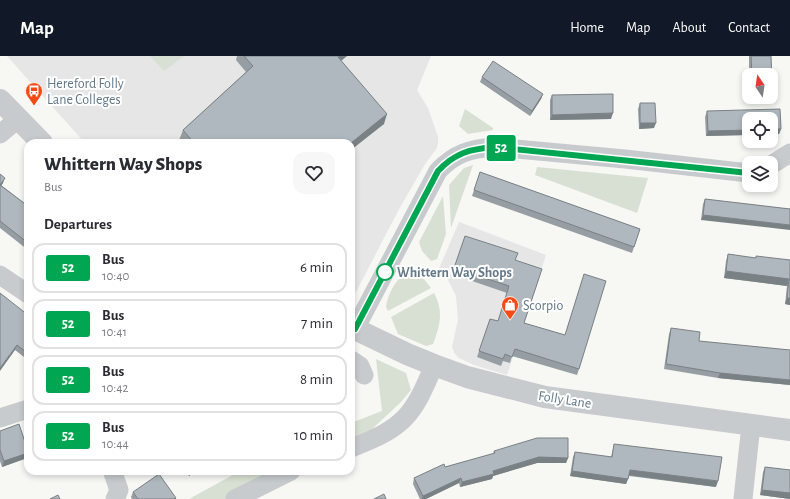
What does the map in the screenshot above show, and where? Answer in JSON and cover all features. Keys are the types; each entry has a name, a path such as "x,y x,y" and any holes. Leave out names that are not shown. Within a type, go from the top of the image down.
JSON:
{"street":[{"path":"0,100 38,139"},
{"path":"0,134 18,119"},
{"path":"355,324 438,171 449,160 463,153 478,148 494,147 742,172"},
{"path":"778,161 790,153"},
{"path":"0,275 24,291"},
{"name":"Folly Lane","path":"355,329 434,365 467,376 544,397 790,430"},
{"path":"355,363 360,366 364,375"},
{"path":"355,446 372,440 400,424 412,411 421,397 434,365"},
{"path":"0,418 24,410"},
{"path":"743,499 751,425"},
{"path":"114,475 118,490 115,499"},
{"path":"235,499 283,475"}],"shaded area":[{"path":"7,56 431,56 417,90 428,108 438,137 437,148 425,164 398,211 356,292 355,139 81,139"},
{"path":"150,56 184,56 164,71"},
{"path":"465,109 493,128 493,130 468,134 459,126"},
{"path":"473,165 451,228 449,185 464,168"},
{"path":"537,167 648,178 637,213 535,175"},
{"path":"443,196 446,234 437,259 431,261 422,251 419,242"},
{"path":"459,222 546,255 507,375 474,365 459,358 455,354 452,347 458,320 456,296 448,280 438,271"},
{"path":"415,271 419,273 431,288 388,311 386,307 387,301 395,284 404,275"},
{"path":"434,293 439,306 440,318 438,331 433,344 426,346 398,334 391,317"},
{"path":"376,359 406,373 411,390 401,402 371,430 355,436 355,421 382,411"},
{"path":"233,475 270,475 225,499 189,499"}],"building":[{"path":"244,56 339,56 338,57 387,114 355,140 191,139 183,130 253,66"},
{"path":"751,56 771,56 771,68 752,68"},
{"path":"493,61 543,94 532,111 482,77"},
{"path":"613,94 613,113 552,115 552,95"},
{"path":"640,103 655,103 656,123 640,123"},
{"path":"780,109 781,129 778,129 778,112 742,112 742,130 708,131 707,111"},
{"path":"480,172 640,229 634,247 474,190"},
{"path":"0,174 5,178 0,185"},
{"path":"0,185 24,203 24,240 0,221"},
{"path":"705,199 790,209 790,225 703,215"},
{"path":"465,236 518,253 515,260 542,269 524,323 565,335 584,274 606,281 579,369 515,349 512,357 505,354 503,359 479,351 490,319 498,321 509,286 454,268"},
{"path":"728,254 756,258 756,256 790,260 790,298 787,298 789,279 726,271"},
{"path":"0,293 24,312 24,350 17,345 0,368"},
{"path":"671,328 700,332 699,341 790,350 790,380 720,373 666,364"},
{"path":"19,424 24,439 24,454 4,461 0,450 0,431"},
{"path":"537,438 568,438 568,458 539,457 493,471 494,474 462,482 461,478 423,496 414,478 444,464 445,467 495,453 494,451"},
{"path":"614,444 722,457 718,481 630,470 628,479 572,471 575,452 612,457"},
{"path":"765,467 790,470 790,493 762,490"},
{"path":"160,475 176,498 138,499 133,492"},
{"path":"384,494 386,499 374,499"},
{"path":"58,495 60,499 50,499"}],"bus line":[{"name":"52","path":"355,329 438,171 449,160 463,153 478,148 494,147 625,159 742,172"}],"place":[{"name":"Hereford Folly Lane Colleges","path":"34,106"},
{"name":"Whittern Way Shops","path":"385,272"},
{"name":"Scorpio","path":"510,320"}]}
